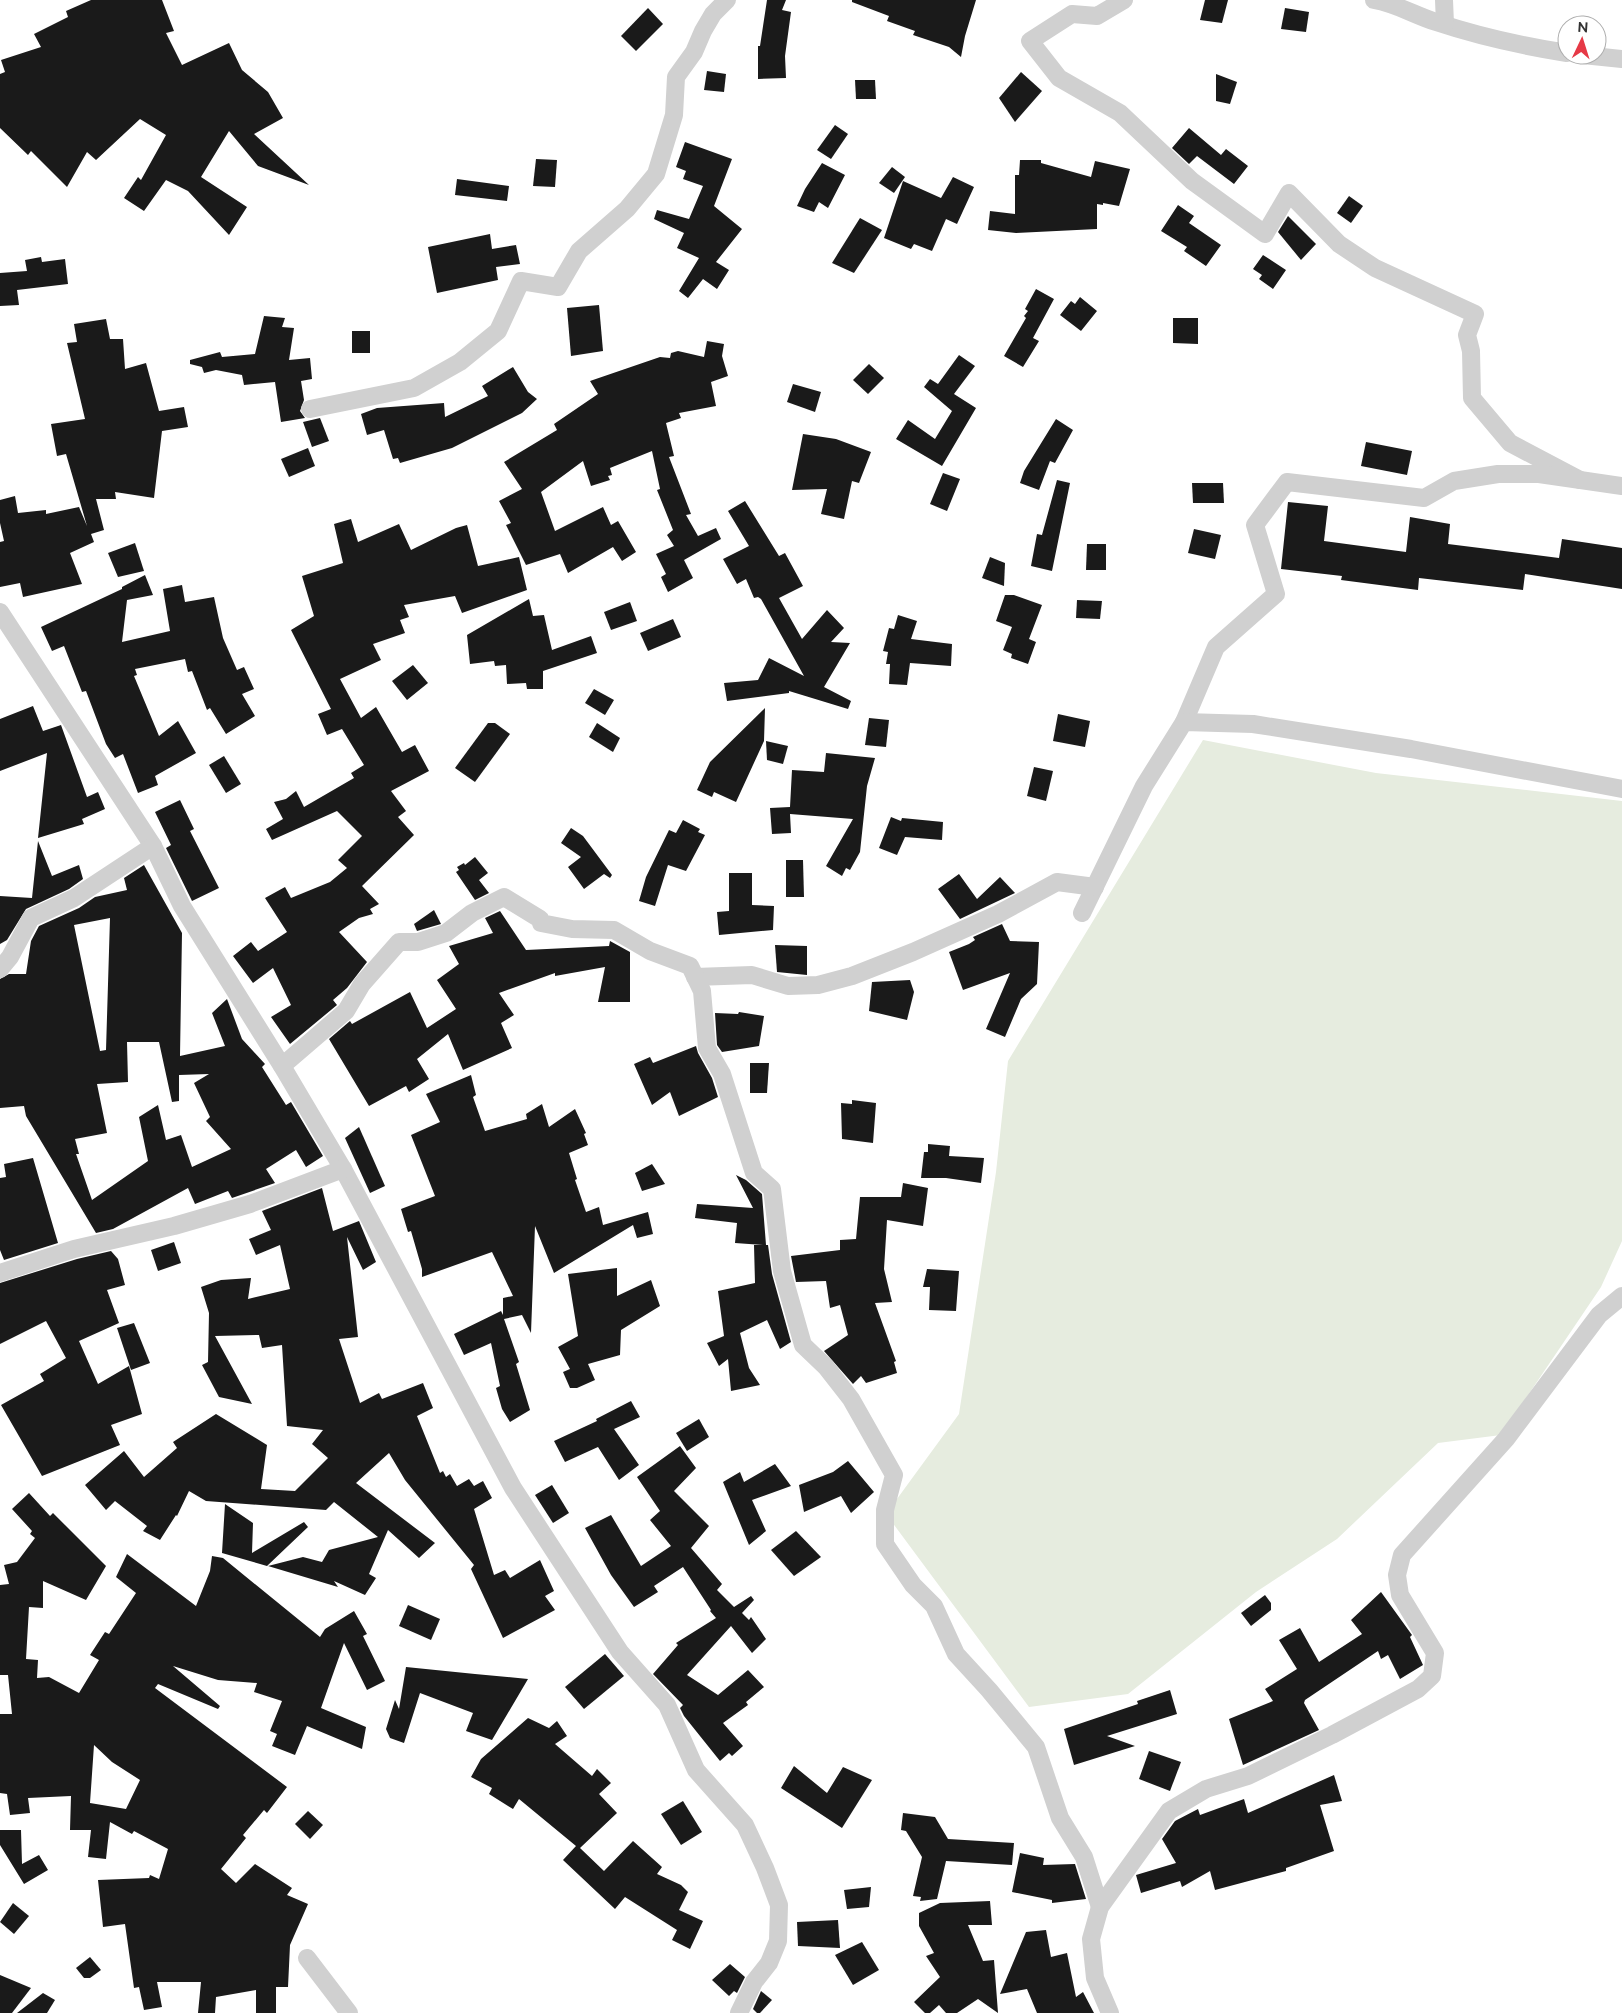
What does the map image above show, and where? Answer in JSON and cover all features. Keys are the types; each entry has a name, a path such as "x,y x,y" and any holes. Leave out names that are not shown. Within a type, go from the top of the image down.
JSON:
{"street":[{"path":"310,409 414,388 460,362 498,331 521,281 558,287 580,252 627,209 656,174 674,115 676,77 694,52 703,31 714,14 727,0"},
{"path":"1124,0 1097,16 1072,14 1030,41 1059,78 1120,112 1192,181 1266,234 1289,193 1339,244 1383,272 1475,314 1467,335 1471,351 1472,398 1510,444 1580,480"},
{"path":"1374,0 1393,3 1445,24 1519,45 1557,51"},
{"path":"1444,0 1445,24"},
{"path":"1607,57 1622,59"},
{"path":"1082,913 1144,786 1184,722 1216,647 1276,594 1255,526 1287,482 1424,498 1454,481 1498,474 1538,474 1622,486"},
{"path":"0,612 153,846 182,906 282,1066 343,1169 513,1488 620,1652 667,1705 696,1770 745,1825 765,1868 779,1905 778,1941 769,1963 754,1982 739,2013"},
{"path":"1184,722 1263,725 1411,749 1622,789"},
{"path":"0,969 10,957 31,918 74,898 153,846"},
{"path":"695,977 752,975 788,986 818,984 852,976 913,952 998,914 1057,882 1095,887"},
{"path":"282,1066 346,1011 362,984 399,942 418,942 446,934 472,913 504,897 540,919 541,923 572,929 614,930 650,951 690,966 702,992 707,1048 722,1074 754,1173 772,1190 782,1271 803,1345 826,1367 851,1399 894,1475 885,1510 885,1544 913,1585 934,1606 956,1654 989,1690 1036,1747 1060,1818 1084,1857 1100,1907"},
{"path":"0,1273 74,1249 174,1226 250,1204 343,1169"},
{"path":"1110,2013 1095,1978 1091,1939 1100,1907 1169,1811 1206,1789 1248,1776 1332,1735 1418,1688 1432,1676 1435,1653 1400,1595 1397,1575 1402,1555 1506,1439 1599,1315 1622,1296"},
{"path":"307,1958 349,2013"}],"shaded area":[{"path":"1203,740 1376,773 1622,801 1622,1241 1601,1287 1501,1435 1438,1443 1337,1539 1256,1592 1128,1694 1029,1707 886,1514 959,1414 996,1172 1008,1061"}],"building":[{"path":"91,0 162,0 174,31 166,33 182,65 229,43 242,70 268,92 283,118 254,134 309,185 258,166 229,131 201,177 247,207 229,235 188,191 166,180 144,211 124,198 138,177 141,180 166,135 140,119 96,160 87,152 67,187 31,151 28,155 0,128 0,74 5,72 1,60 41,47 34,34 68,17 66,11"},
{"path":"767,0 786,0 782,10 791,12 785,56 786,78 758,79 758,46 760,46"},
{"path":"852,0 976,0 961,57 949,47 913,35 915,31 887,21 889,16 852,2"},
{"path":"1205,0 1228,0 1222,23 1200,20"},
{"path":"648,8 663,24 636,51 621,36"},
{"path":"1285,8 1309,12 1306,32 1281,29"},
{"path":"707,71 726,74 724,92 704,90"},
{"path":"1021,72 1042,91 1015,122 999,98"},
{"path":"1216,74 1237,82 1230,104 1216,101"},
{"path":"855,80 875,80 876,99 856,99"},
{"path":"835,125 848,134 831,159 817,150"},
{"path":"1189,128 1221,155 1226,149 1248,166 1234,184 1197,156 1189,164 1172,148"},
{"path":"685,142 732,159 714,206 742,229 716,262 729,270 717,289 703,279 688,298 679,291 699,258 677,248 684,233 654,219 657,210 689,219 703,186 683,179 686,171 676,167"},
{"path":"536,159 557,160 555,187 533,186"},
{"path":"1020,160 1041,160 1041,163 1091,177 1095,161 1130,169 1119,206 1103,203 1103,205 1097,204 1097,229 1016,233 988,230 990,211 1015,214 1015,175 1019,175"},
{"path":"822,163 845,175 828,208 819,202 814,212 797,206 805,189"},
{"path":"892,167 905,177 894,193 879,183"},
{"path":"953,177 974,187 957,224 946,219 932,251 914,244 911,249 884,238 903,181 941,198"},
{"path":"457,179 509,186 507,201 455,195"},
{"path":"1349,196 1363,206 1351,223 1337,213"},
{"path":"1178,205 1194,216 1189,223 1221,245 1206,266 1184,251 1187,247 1161,231"},
{"path":"1288,216 1316,244 1301,260 1278,232"},
{"path":"860,218 882,230 854,273 832,263"},
{"path":"490,234 492,249 516,245 520,264 496,267 498,280 437,293 428,247"},
{"path":"1263,255 1286,270 1273,289 1259,279 1262,275 1253,269"},
{"path":"41,257 42,262 65,259 68,284 17,290 19,305 0,306 0,273 27,271 25,260"},
{"path":"1036,289 1054,299 1033,338 1039,341 1023,367 1004,356 1026,318 1024,316 1028,311 1025,309"},
{"path":"1080,297 1097,311 1081,331 1060,315 1071,301 1075,304"},
{"path":"599,305 603,351 571,356 567,308"},
{"path":"264,316 285,318 282,327 294,328 289,360 310,358 312,379 301,381 304,400 300,411 305,418 281,422 275,382 244,385 242,375 216,370 204,373 202,367 190,364 190,360 220,352 222,357 255,354"},
{"path":"1173,318 1198,318 1198,344 1173,343"},
{"path":"106,319 110,339 123,339 125,369 146,363 159,411 184,407 188,427 162,431 154,498 115,492 116,499 96,499 104,530 91,534 94,542 70,553 82,584 23,597 20,583 0,587 0,542 4,541 0,523 0,500 15,496 18,513 46,510 46,514 79,507 87,526 66,454 57,456 51,424 85,419 67,343 77,342 74,324"},
{"path":"352,331 370,331 370,353 352,353"},
{"path":"707,341 724,344 722,356 728,376 711,382 716,406 679,413 681,418 666,423 674,456 669,457 691,514 686,515 698,536 716,528 721,539 684,560 693,578 668,592 661,577 666,574 656,554 674,546 667,535 673,530 657,490 660,489 652,451 610,468 612,475 608,476 610,480 591,486 583,461 541,492 555,531 603,507 611,525 618,521 636,552 622,561 613,547 568,573 560,554 526,565 506,525 511,523 499,501 522,489 504,462 557,430 554,424 598,394 590,381 660,357 670,358 671,353 678,351 704,357"},
{"path":"959,355 975,366 954,394 976,408 942,466 896,439 908,420 935,439 952,411 924,387 930,379 938,384"},
{"path":"869,364 884,378 868,394 853,380"},
{"path":"513,367 528,392 537,399 522,413 452,448 400,463 398,458 393,459 384,430 367,435 361,414 377,408 444,403 445,417 488,396 482,386"},
{"path":"793,384 821,392 815,412 787,402"},
{"path":"320,418 329,441 312,447 303,422"},
{"path":"1056,419 1073,430 1055,463 1050,461 1039,490 1020,483 1024,471"},
{"path":"803,434 836,439 871,452 859,483 852,481 844,519 821,514 827,489 792,490"},
{"path":"1366,442 1412,451 1407,475 1361,466"},
{"path":"308,448 315,466 289,477 281,459"},
{"path":"943,473 960,479 947,511 930,504"},
{"path":"1057,480 1070,483 1052,571 1031,566 1037,534 1042,535"},
{"path":"1192,483 1223,483 1224,503 1193,503"},
{"path":"745,501 779,556 785,553 803,586 779,598 802,639 827,610 844,628 831,642 850,643 824,687 851,701 848,709 789,691 789,693 727,701 724,683 758,680 769,658 804,676 761,599 758,597 754,598 746,579 737,584 723,559 749,546 728,511"},
{"path":"1288,502 1328,506 1324,541 1406,552 1410,517 1450,524 1448,544 1559,558 1562,539 1622,548 1622,589 1525,574 1523,590 1419,578 1418,590 1341,580 1342,576 1281,569"},
{"path":"351,519 358,542 399,524 411,550 456,528 467,525 478,566 519,557 527,590 462,613 455,596 404,605 409,617 400,620 405,633 373,644 381,660 340,679 361,718 376,707 402,752 415,745 429,771 391,791 406,811 398,817 414,835 362,886 379,904 370,909 373,914 359,918 339,932 367,962 347,988 333,1000 337,1005 290,1044 271,1017 291,1005 273,968 253,983 233,956 251,942 258,951 287,932 265,898 285,887 291,898 330,882 347,868 338,860 362,836 337,811 272,840 266,829 283,819 274,802 286,799 296,791 304,807 354,778 351,773 364,765 342,729 327,735 318,714 331,709 291,630 314,616 302,576 343,563 334,524"},
{"path":"1194,529 1221,535 1215,559 1188,553"},
{"path":"135,543 144,571 118,577 108,553"},
{"path":"1087,544 1106,544 1106,570 1086,570"},
{"path":"990,557 1005,563 1004,586 982,578"},
{"path":"145,575 153,595 127,600 122,642 170,631 163,589 182,585 185,602 214,597 223,638 237,670 244,667 254,689 242,694 255,716 226,734 210,708 207,710 192,671 188,672 185,659 135,669 137,675 134,676 159,736 178,721 196,753 155,776 158,785 138,793 123,754 115,758 106,744 86,691 82,692 64,646 52,651 41,627 122,589 122,587"},
{"path":"1005,595 1014,595 1042,605 1029,639 1036,642 1028,664 1011,658 1012,654 1003,650 1012,627 996,621"},
{"path":"529,599 533,616 544,615 552,650 591,636 597,653 543,671 543,689 527,689 526,683 507,684 506,665 495,666 494,661 470,664 467,635"},
{"path":"1077,600 1102,601 1100,619 1076,618"},
{"path":"630,602 637,621 611,630 604,612"},
{"path":"898,615 917,621 911,639 952,644 951,666 910,663 907,685 889,684 890,664 886,664 888,652 883,651 889,628 894,629"},
{"path":"673,619 681,637 648,651 640,633"},
{"path":"413,665 428,683 407,700 392,681"},
{"path":"594,689 614,700 605,715 585,703"},
{"path":"33,706 43,731 61,725 87,797 98,792 105,809 82,819 84,824 38,838 47,753 0,771 0,719"},
{"path":"765,708 764,741 736,802 714,792 712,797 697,790 710,762"},
{"path":"1058,714 1090,721 1085,747 1053,741"},
{"path":"869,718 889,720 886,747 865,745"},
{"path":"488,723 495,723 510,734 475,782 455,768"},
{"path":"597,723 620,738 613,752 589,737"},
{"path":"766,741 788,746 783,764 767,760"},
{"path":"826,753 875,758 867,786 860,852 850,870 846,868 842,876 826,866 853,819 790,814 791,833 772,834 770,808 790,807 792,770 824,772"},
{"path":"224,756 241,784 226,793 209,765"},
{"path":"1034,767 1053,771 1046,801 1027,796"},
{"path":"180,800 194,829 190,831 219,888 192,901 166,848 171,845 155,812"},
{"path":"891,817 901,821 902,818 943,822 942,840 905,837 897,855 879,848"},
{"path":"683,820 700,829 698,832 705,835 686,871 668,865 655,906 639,901 646,877 669,830 676,833"},
{"path":"571,828 583,836 612,875 610,878 604,874 584,889 568,867 581,857 561,843"},
{"path":"38,841 52,876 79,865 83,879 69,889 26,909 7,940 0,944 0,896 32,898"},
{"path":"475,857 488,873 479,880 489,893 475,900 456,872 459,870 457,867 464,863 465,865"},
{"path":"786,860 803,860 804,897 786,897"},
{"path":"144,865 182,933 180,1056 225,1046 212,1013 227,999 242,1039 265,1064 262,1067 286,1105 291,1102 323,1156 306,1167 296,1150 266,1169 275,1183 232,1198 228,1191 195,1204 188,1188 113,1229 96,1233 26,1116 24,1106 0,1108 0,979 9,974 26,974 31,941 39,926 79,908 95,897 127,890 124,878","holes":["110,918 106,1050 100,1051 74,925","127,1042 159,1042 172,1102 179,1101 179,1075 209,1074 194,1083 210,1117 206,1121 231,1149 192,1167 181,1135 166,1140 158,1105 139,1117 148,1161 92,1200 76,1154 79,1154 75,1139 107,1133 97,1084 128,1082"]},
{"path":"729,873 752,873 752,905 774,906 773,930 719,935 717,912 729,911"},
{"path":"959,874 977,899 1000,877 1015,893 960,919 938,889"},
{"path":"434,910 441,924 417,931 414,924"},
{"path":"500,911 526,950 609,946 610,941 630,952 630,1002 598,1002 605,967 555,976 555,973 499,993 514,1015 501,1023 512,1048 463,1070 448,1034 417,1059 429,1079 409,1092 406,1086 369,1106 329,1039 350,1021 352,1024 410,992 427,1028 456,1009 437,980 459,964 449,946 493,933 485,918"},
{"path":"1002,924 1010,941 1039,942 1037,984 1021,999 1005,1037 986,1029 1010,973 963,990 949,952 969,944 975,940 973,937"},
{"path":"775,945 807,946 807,975 777,972"},
{"path":"910,980 914,992 907,1020 869,1011 872,982"},
{"path":"739,1012 764,1016 759,1046 722,1052 717,1045 715,1013 738,1014"},
{"path":"696,1046 712,1078 718,1097 679,1116 670,1092 652,1105 634,1064 650,1057 653,1063"},
{"path":"750,1063 769,1063 767,1093 750,1093"},
{"path":"471,1075 476,1095 473,1097 485,1131 527,1119 526,1114 542,1104 549,1127 575,1109 586,1133 584,1134 588,1145 569,1153 577,1179 575,1180 586,1212 599,1207 603,1225 648,1212 653,1234 637,1238 633,1225 554,1273 535,1226 531,1333 522,1315 504,1319 519,1362 516,1364 530,1410 510,1422 502,1409 496,1388 500,1386 491,1343 464,1355 454,1334 501,1311 503,1315 503,1298 513,1296 492,1252 422,1277 422,1269 411,1231 408,1232 401,1209 435,1196 411,1135 440,1122 426,1094"},
{"path":"852,1100 876,1103 873,1143 842,1139 841,1103 852,1104"},
{"path":"359,1127 385,1186 370,1193 345,1138"},
{"path":"928,1144 950,1146 949,1156 984,1158 981,1183 946,1178 921,1178 924,1152 928,1152"},
{"path":"33,1158 58,1243 4,1260 0,1250 0,1178 6,1177 4,1164"},
{"path":"652,1164 665,1184 642,1191 635,1173"},
{"path":"736,1175 746,1180 762,1194 766,1245 768,1245 772,1274 791,1342 780,1349 767,1320 740,1333 749,1368 760,1385 731,1391 728,1359 719,1366 707,1343 724,1336 718,1291 755,1283 754,1245 763,1245 735,1243 737,1223 695,1218 697,1204 753,1208"},
{"path":"903,1183 928,1188 923,1226 887,1220 884,1269 892,1302 875,1303 896,1361 894,1362 897,1373 866,1383 861,1376 853,1384 824,1351 848,1335 840,1305 830,1308 826,1281 796,1282 791,1256 840,1250 840,1240 856,1239 860,1197 901,1197"},
{"path":"322,1188 333,1231 359,1221 376,1262 363,1270 347,1237 358,1337 339,1339 360,1403 379,1393 382,1399 423,1383 433,1408 417,1416 440,1473 443,1471 446,1477 450,1474 457,1486 469,1479 474,1486 483,1481 492,1498 474,1509 494,1575 505,1570 510,1578 540,1560 554,1591 545,1596 555,1610 503,1638 471,1569 474,1565 405,1480 389,1453 356,1483 435,1543 419,1558 388,1530 369,1574 376,1578 365,1595 334,1581 338,1587 268,1566 303,1557 322,1562 329,1550 378,1537 334,1502 326,1510 206,1501 189,1491 177,1516 160,1540 143,1531 147,1526 115,1501 106,1510 85,1485 124,1451 144,1477 177,1448 173,1442 216,1414 267,1445 261,1489 295,1491 328,1458 312,1444 323,1430 287,1426 282,1345 262,1348 259,1335 215,1336 252,1404 219,1397 202,1365 208,1362 209,1313 201,1287 221,1280 251,1278 248,1299 290,1289 280,1245 256,1255 249,1239 271,1230 262,1211"},
{"path":"174,1242 181,1263 158,1271 151,1250"},
{"path":"111,1251 118,1259 125,1285 107,1290 119,1323 79,1341 98,1384 129,1366 142,1414 111,1425 120,1445 42,1476 1,1405 44,1381 40,1374 66,1358 46,1321 0,1344 0,1283 77,1259"},
{"path":"617,1268 617,1296 651,1280 660,1306 621,1330 620,1355 588,1364 595,1380 577,1388 570,1388 563,1372 570,1369 558,1347 578,1336 568,1274"},
{"path":"927,1269 959,1271 956,1311 929,1310 930,1287 923,1287"},
{"path":"134,1323 150,1363 131,1370 117,1328"},
{"path":"631,1401 640,1417 614,1429 639,1465 619,1480 598,1447 565,1462 554,1441 597,1421 596,1419"},
{"path":"699,1419 709,1437 687,1451 676,1433"},
{"path":"680,1446 696,1468 674,1491 709,1526 691,1548 722,1584 717,1590 734,1607 751,1596 754,1600 742,1613 749,1620 751,1617 766,1639 752,1653 731,1626 687,1675 718,1695 748,1670 764,1687 746,1702 748,1705 723,1723 743,1746 732,1756 729,1753 720,1761 684,1716 680,1708 683,1705 653,1674 678,1645 676,1643 716,1618 683,1567 654,1586 658,1592 634,1607 611,1575 585,1528 611,1515 641,1566 671,1546 650,1520 660,1511 637,1477"},
{"path":"848,1461 874,1492 851,1513 841,1496 804,1512 799,1485 833,1472"},
{"path":"775,1464 791,1486 752,1500 766,1531 749,1545 723,1482 740,1472 744,1482"},
{"path":"552,1485 569,1513 553,1523 535,1495"},
{"path":"29,1493 50,1516 53,1513 106,1566 86,1600 43,1581 43,1608 29,1607 26,1659 38,1660 37,1678 49,1677 79,1693 99,1660 90,1655 105,1632 109,1634 136,1593 116,1577 127,1554 196,1606 210,1571 212,1556 223,1558 320,1637 325,1629 354,1611 367,1634 363,1636 385,1681 367,1690 344,1643 321,1708 366,1727 362,1749 307,1726 295,1755 272,1746 277,1734 270,1731 282,1701 254,1692 257,1683 218,1680 173,1666 220,1706 218,1709 158,1684 155,1688 287,1787 267,1813 264,1810 243,1835 246,1838 221,1869 236,1883 255,1864 292,1888 287,1895 308,1904 290,1945 288,1987 276,1987 276,2013 256,2013 256,1990 216,1997 215,2013 198,2013 201,1982 157,1982 162,2007 144,2010 139,1987 134,1988 125,1924 103,1927 98,1880 149,1878 150,1875 159,1879 168,1849 134,1831 132,1834 110,1822 106,1859 88,1857 91,1830 70,1830 71,1796 28,1798 30,1813 10,1815 7,1794 0,1793 0,1714 12,1714 8,1675 0,1675 0,1585 9,1584 4,1565 17,1562 35,1538 30,1534 32,1531 12,1509","holes":["94,1745 112,1762 140,1780 126,1809 90,1803"]},
{"path":"225,1504 253,1523 252,1553 304,1522 308,1527 267,1566 222,1553"},
{"path":"796,1531 821,1557 794,1576 771,1550"},
{"path":"1381,1592 1412,1635 1410,1637 1423,1665 1400,1679 1388,1655 1381,1659 1378,1651 1305,1700 1304,1703 1319,1730 1243,1765 1229,1719 1273,1701 1265,1689 1297,1669 1279,1640 1300,1628 1319,1662 1362,1634 1351,1620"},
{"path":"1265,1595 1271,1603 1271,1610 1251,1626 1241,1613"},
{"path":"408,1605 440,1619 431,1640 399,1626"},
{"path":"605,1654 624,1676 584,1709 565,1687"},
{"path":"406,1667 528,1679 492,1740 466,1731 473,1713 420,1693 404,1743 390,1738 386,1729 395,1700 399,1709"},
{"path":"1170,1690 1177,1714 1107,1736 1135,1746 1074,1765 1064,1729 1138,1704 1137,1701"},
{"path":"528,1718 549,1728 557,1721 567,1736 555,1744 592,1776 597,1769 611,1783 599,1794 617,1813 580,1848 604,1871 633,1841 662,1867 657,1874 681,1885 688,1892 679,1910 703,1921 690,1949 672,1940 677,1930 625,1897 615,1909 563,1860 576,1846 519,1799 513,1809 489,1794 492,1788 471,1777 481,1759"},
{"path":"1149,1751 1181,1762 1170,1791 1139,1779"},
{"path":"794,1766 827,1793 843,1767 872,1780 842,1828 781,1788"},
{"path":"1334,1775 1342,1801 1320,1805 1334,1851 1286,1868 1286,1871 1215,1890 1210,1871 1182,1887 1180,1881 1141,1893 1136,1875 1176,1863 1162,1839 1175,1821 1198,1809 1200,1815 1244,1799 1248,1813"},
{"path":"683,1801 702,1832 681,1845 661,1814"},
{"path":"308,1811 323,1825 310,1839 295,1824"},
{"path":"903,1813 935,1817 948,1839 1014,1843 1012,1865 946,1861 937,1899 920,1901 921,1897 913,1896 922,1857 906,1831 901,1830"},
{"path":"0,1830 21,1830 22,1864 39,1855 48,1870 24,1884 0,1845"},
{"path":"1020,1853 1044,1858 1043,1865 1075,1864 1086,1899 1052,1903 1052,1900 1012,1892"},
{"path":"871,1887 869,1907 847,1909 844,1890"},
{"path":"990,1901 992,1925 968,1925 983,1961 994,1960 998,2013 978,1999 957,2013 946,2013 939,2005 930,2013 925,2013 914,2002 940,1977 926,1956 934,1953 919,1926 919,1913 940,1903"},
{"path":"13,1903 29,1916 14,1934 0,1922"},
{"path":"838,1920 840,1948 798,1946 797,1922"},
{"path":"1046,1930 1051,1957 1067,1953 1076,1997 1083,1992 1094,2013 1037,2013 1027,1989 1000,1994 1026,1932"},
{"path":"862,1942 879,1970 853,1985 835,1955"},
{"path":"90,1957 101,1970 90,1978 84,1978 76,1968"},
{"path":"730,1964 745,1977 737,1993 734,1991 729,1996 712,1980"},
{"path":"0,1975 31,1988 12,2013 0,2013"},
{"path":"761,1991 772,2000 760,2013 757,2013 753,2009"},
{"path":"43,1993 55,2000 47,2013 17,2013"}]}
